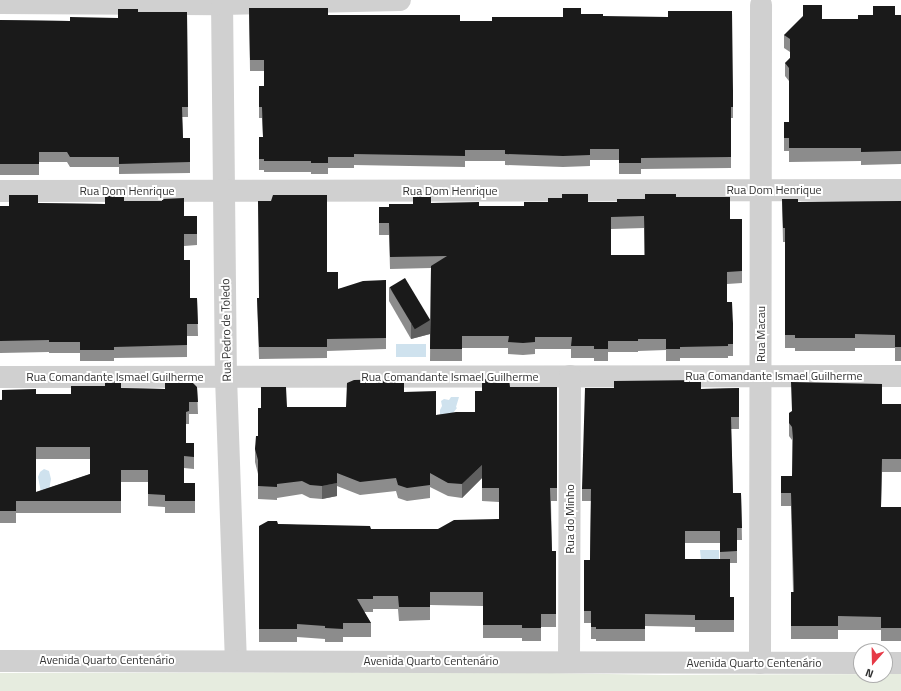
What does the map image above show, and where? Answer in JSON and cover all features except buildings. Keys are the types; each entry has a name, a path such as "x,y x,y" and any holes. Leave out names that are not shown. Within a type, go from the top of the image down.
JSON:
{"street":[{"path":"0,3 400,0"},
{"name":"Rua Pedro de Toledo","path":"222,2 226,377 236,660"},
{"name":"Rua Macau","path":"760,663 761,2"},
{"name":"Rua Dom Henrique","path":"0,191 224,192 760,189 901,190"},
{"name":"Rua do Minho","path":"569,662 570,376"},
{"name":"Rua Comandante Ismael Guilherme","path":"0,377 901,376"},
{"name":"Avenida Quarto Centenário","path":"0,661 236,660 853,663"}],"shaded area":[{"path":"486,672 664,675 853,674 853,683 893,683 893,674 901,674 901,691 0,691 0,673"}],"water":[{"path":"396,344 426,344 426,357 396,357"},
{"path":"451,397 459,397 457,408 453,413 440,418 440,410 442,406 441,401 444,399 449,400"},
{"path":"44,469 49,471 51,479 49,490 41,492 38,477 40,472"},
{"path":"700,550 719,550 719,563 701,560"}]}
